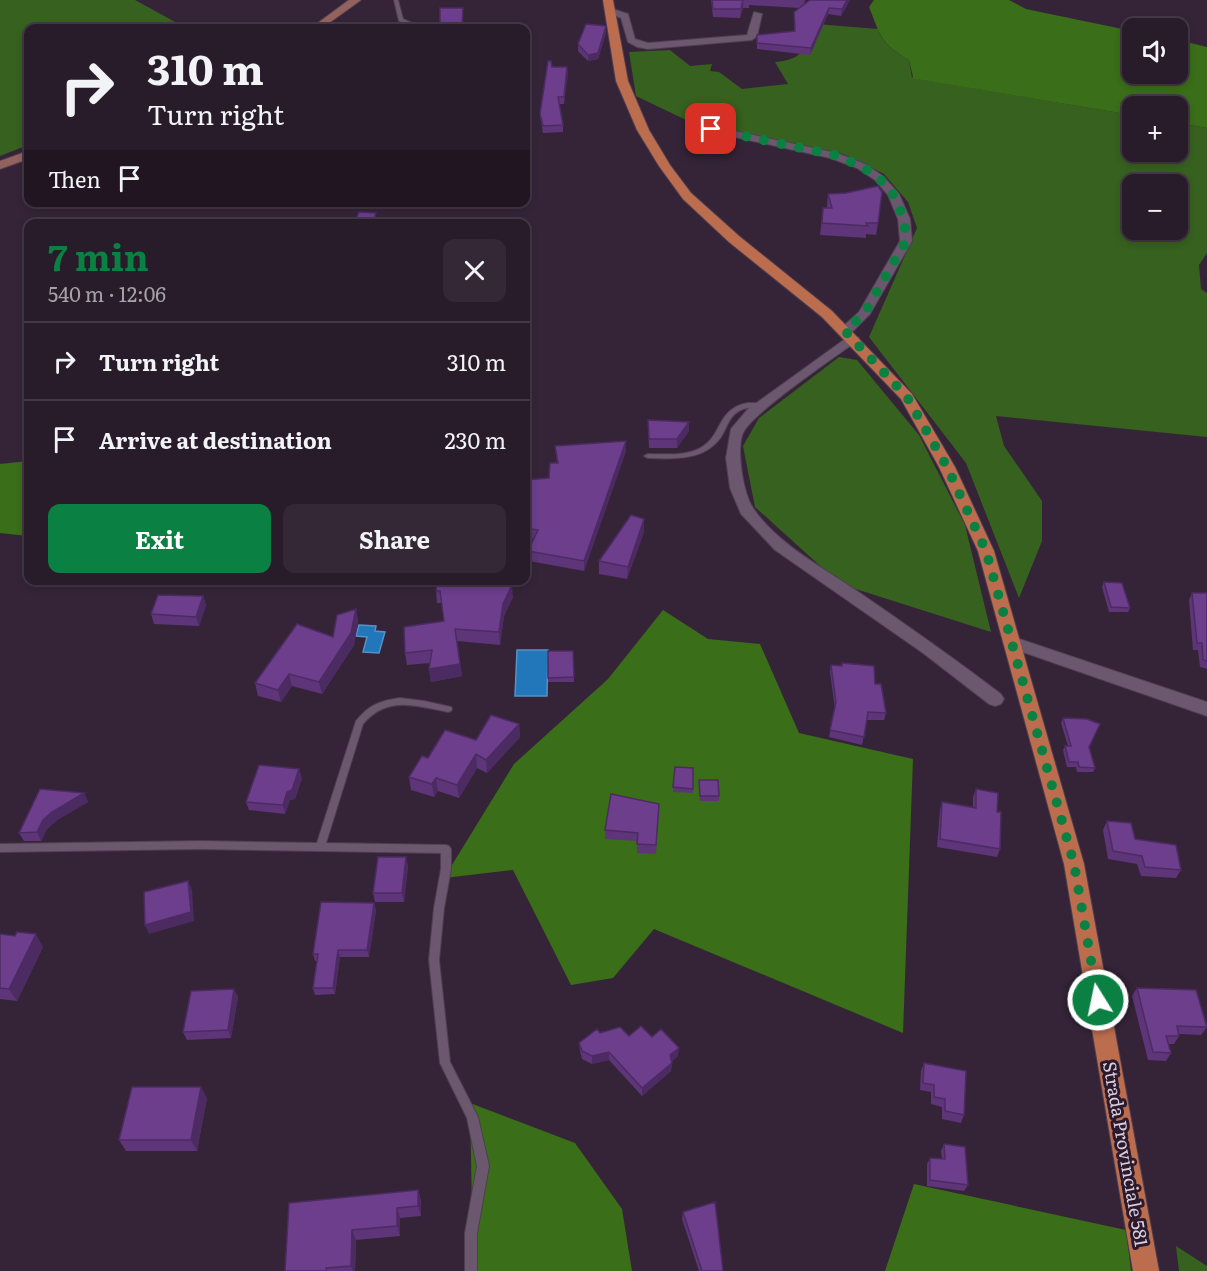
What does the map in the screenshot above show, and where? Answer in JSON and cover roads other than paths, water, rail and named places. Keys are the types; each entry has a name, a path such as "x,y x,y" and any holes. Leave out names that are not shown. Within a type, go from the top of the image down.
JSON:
{"main road":[{"name":"Strada Provinciale 581","path":"609,5 622,81 643,129 687,196 734,239 848,334 907,397 947,467 986,551 1074,864 1146,1271"}],"street":[{"path":"322,24 357,0"},
{"path":"609,5 625,16 631,40 648,46 749,38 752,36 757,14"},
{"path":"711,129 834,155 861,166 879,178 893,194 904,219 906,241 864,314 848,334 762,405 736,432 733,458 737,488 746,510 780,546 920,643 995,699"},
{"path":"0,165 24,156"},
{"path":"1011,642 1207,709"}],"lane":[{"path":"396,0 401,20 410,24"},
{"path":"648,456 693,453 705,449 713,441 731,412 741,406 762,405"},
{"path":"321,847 359,723 364,715 377,705 391,701 448,709"},
{"path":"0,848 200,845 446,849 446,869 439,908 434,960 445,1064 472,1117 483,1166 471,1233 471,1271"}],"water":[{"path":"359,625 376,626 375,631 385,632 379,653 363,652 367,637 356,636"},
{"path":"517,650 548,650 547,696 515,696"}]}
